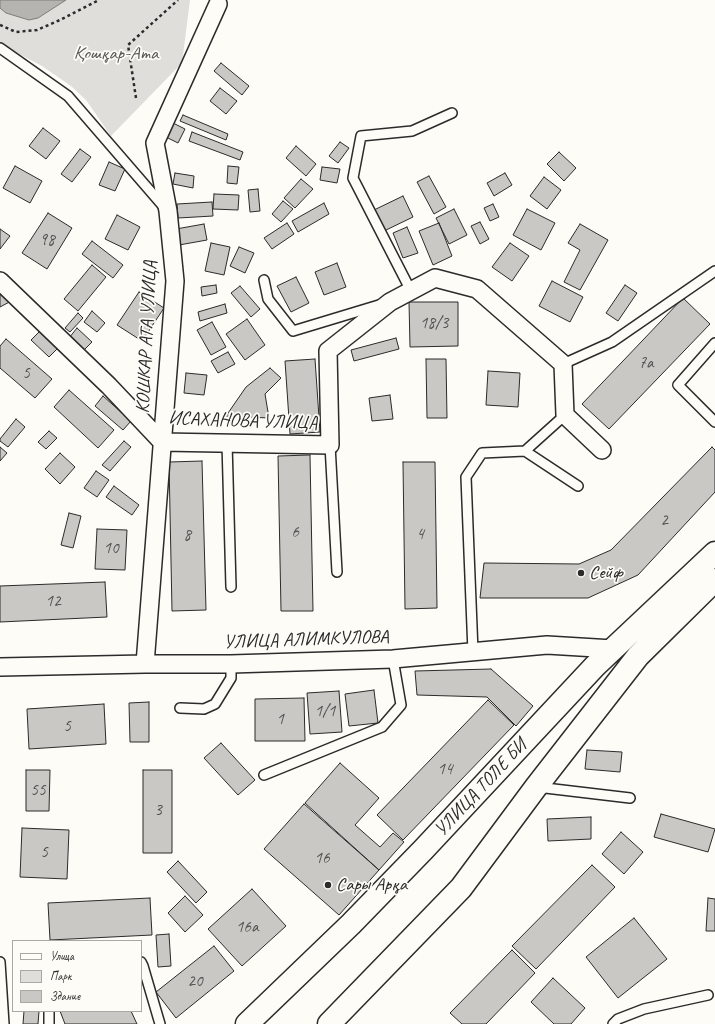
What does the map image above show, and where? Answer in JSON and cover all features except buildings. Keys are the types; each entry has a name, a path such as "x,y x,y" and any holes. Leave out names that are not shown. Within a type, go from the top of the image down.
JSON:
{"main road":[{"name":"УЛИЦА ТОЛЕ БИ","path":"247,1024 351,924 613,649 715,553"},
{"name":"УЛИЦА ТОЛЕ БИ","path":"329,1024 461,888 536,787 638,656 715,580"}],"street":[{"name":"КОШКАР АТА УЛИЦА","path":"145,664 175,281 168,211 155,143 218,4"},
{"name":"ИСАХАНОВА УЛИЦА","path":"0,281 110,386 162,442 330,445 328,351 390,302 435,278 477,289 562,364"},
{"path":"562,364 565,415 602,450"},
{"name":"УЛИЦА АЛИМКУЛОВА","path":"0,667 231,664 393,659 547,645 613,649"}],"lane":[{"path":"0,48 68,96 168,211"},
{"path":"411,291 353,178 361,136 412,130 452,113"},
{"path":"562,364 612,342 715,270"},
{"path":"264,280 268,299 293,331 390,302"},
{"path":"715,343 678,385 715,422"},
{"path":"525,451 565,415"},
{"path":"227,443 231,587"},
{"path":"330,445 337,572"},
{"path":"473,652 466,477 482,453 525,451 578,486"},
{"path":"264,775 382,727 401,705 393,659"},
{"path":"180,708 204,709 216,704 231,678 231,664"},
{"path":"536,787 630,798"},
{"path":"0,962 4,1024"},
{"path":"142,963 160,1024"},
{"path":"613,1024 618,1019 644,1009 708,995"},
{"path":"49,1012 49,1024"}],"path":[{"path":"0,25 16,32 37,30 99,0"},
{"path":"136,98 128,45 178,0"}],"green space":[{"name":"Қошқар-Ата","path":"0,0 190,0 182,63 111,136 86,100 71,86 42,66 0,44"}],"shaded area":[{"path":"0,0 66,0 38,18 29,20 6,13 0,8"}],"place":[{"name":"Сейф","path":"581,573"},
{"name":"Сары Арқа","path":"328,885"}]}
